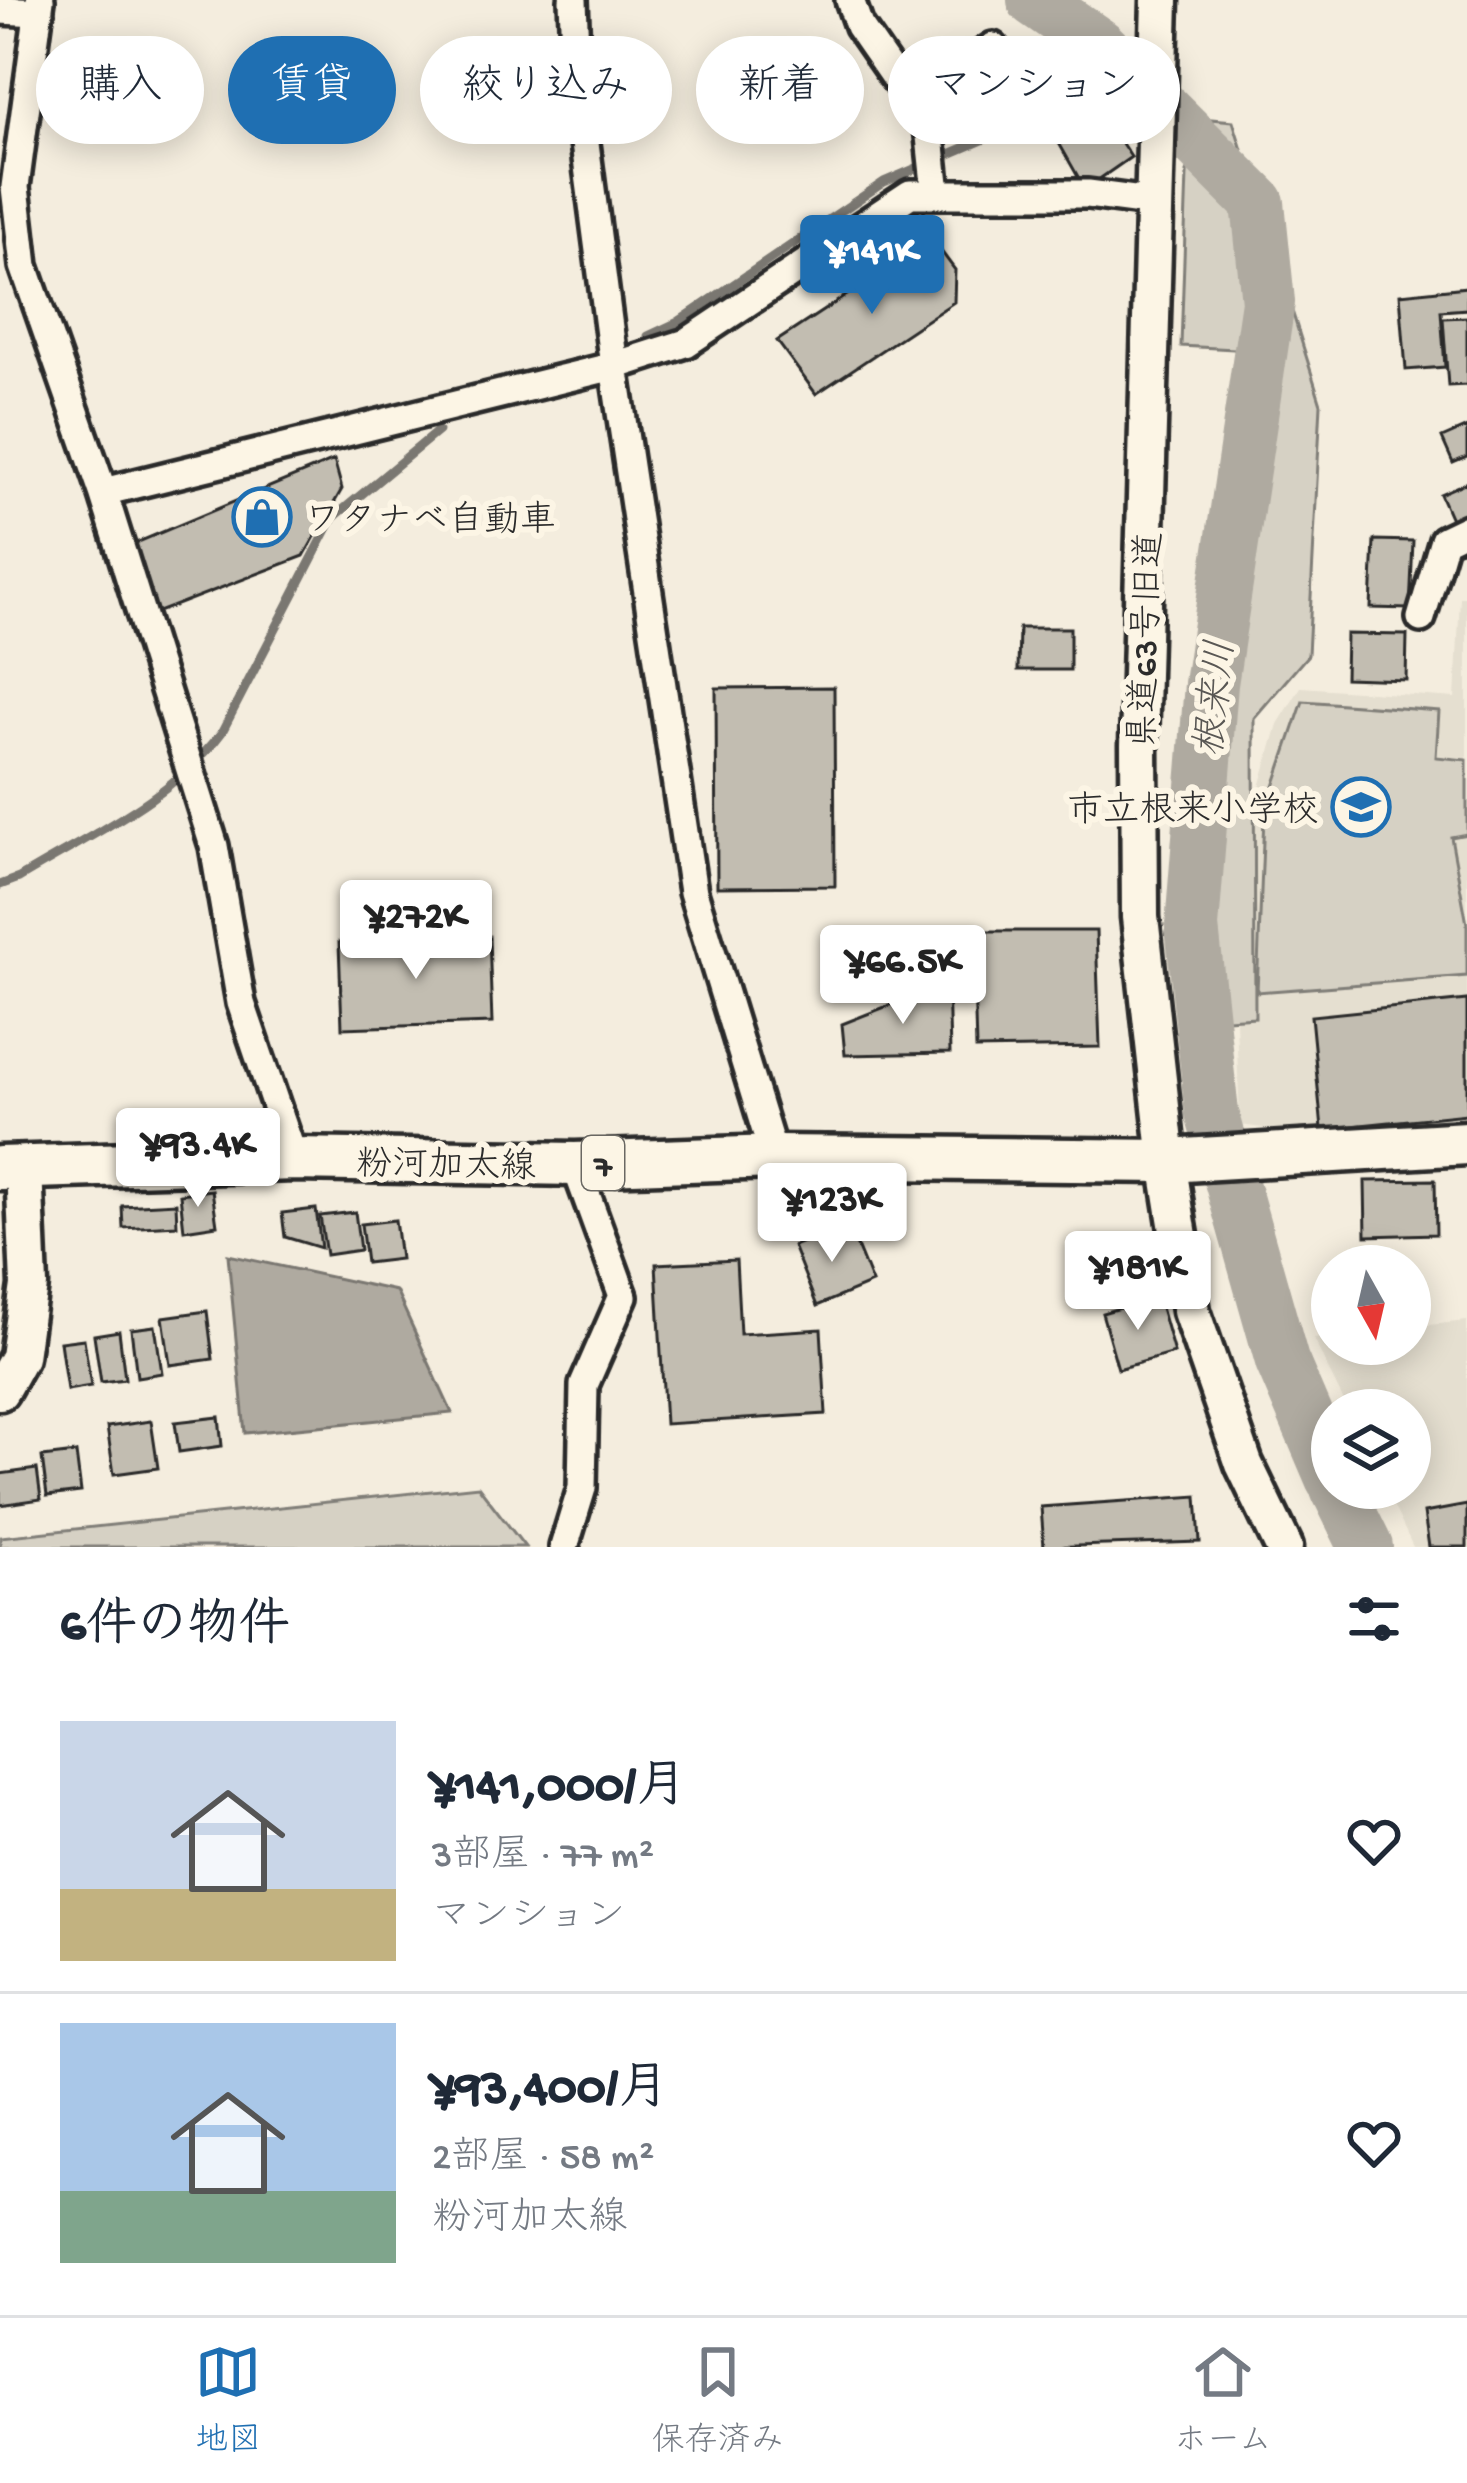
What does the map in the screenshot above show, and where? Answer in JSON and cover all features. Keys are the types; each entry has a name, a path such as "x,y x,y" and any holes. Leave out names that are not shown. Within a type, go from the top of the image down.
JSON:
{"main road":[{"name":"粉河加太線","path":"12,1168 294,1159 575,1164 774,1157 1186,1160 1467,1143"}],"street":[{"path":"573,0 576,74 614,366 693,892 774,1157"},
{"path":"850,0 859,26 888,65"},
{"name":"県道63号旧道","path":"1160,0 1139,745 1140,916 1186,1160 1191,1311 1244,1464 1284,1547"},
{"path":"0,10 39,6 15,188 24,266 103,492 214,846 241,1003 294,1159"},
{"path":"931,144 935,188"},
{"path":"103,492 614,366 686,344 910,194 935,188 1088,194 1157,185"},
{"path":"1421,618 1444,541 1467,529"},
{"path":"564,1547 582,1488 584,1385 622,1296 575,1164"},
{"path":"0,1391 19,1357 29,1285 12,1168"}],"shaded area":[{"path":"1189,117 1233,121 1321,404 1308,655 1254,718 1255,1017 1213,1020 1203,903 1228,671 1263,496 1274,394 1234,349 1181,346"},
{"name":"市立根来小学校","path":"1460,597 1467,597 1467,1128 1308,1134 1240,1125 1231,889 1278,724 1301,687 1455,698"},
{"path":"1303,701 1439,711 1436,757 1467,760 1467,834 1451,837 1467,924 1467,976 1257,992 1264,816"},
{"path":"228,1255 396,1291 452,1413 245,1433"},
{"path":"1467,1321 1467,1547 1413,1547 1395,1509 1431,1509 1431,1389 1338,1389 1326,1365 1431,1365 1431,1325"},
{"path":"478,1486 525,1547 0,1547 0,1537"}],"building":[{"path":"1059,144 1122,144 1131,157 1085,189"},
{"path":"932,239 955,270 954,302 816,394 777,341"},
{"path":"1467,287 1467,309 1441,311 1445,367 1406,370 1400,294"},
{"path":"1467,317 1467,385 1448,386 1443,318"},
{"path":"1467,427 1467,457 1453,463 1442,438"},
{"name":"ワタナベ自動車","path":"334,460 342,489 304,556 153,614 131,545"},
{"path":"1467,482 1467,512 1451,519 1440,494"},
{"path":"1374,540 1413,541 1410,609 1371,608"},
{"path":"1019,628 1070,628 1070,670 1018,670"},
{"path":"1346,634 1407,635 1406,680 1345,678"},
{"path":"834,687 835,886 717,887 716,688"},
{"path":"962,931 1096,931 1100,1047 976,1049 974,981 962,981"},
{"path":"489,936 492,1023 342,1028 339,942"},
{"path":"948,982 950,1053 845,1055 842,1024"},
{"path":"1467,1000 1467,1114 1322,1129 1311,1016"},
{"path":"1435,1180 1436,1234 1366,1236 1365,1181"},
{"path":"212,1190 217,1225 184,1230 180,1194"},
{"path":"176,1203 177,1225 123,1228 122,1206"},
{"path":"316,1209 321,1248 285,1237 282,1213"},
{"path":"355,1212 360,1250 326,1255 320,1216"},
{"path":"395,1220 400,1259 366,1263 361,1224"},
{"path":"848,1224 872,1283 817,1306 793,1246"},
{"path":"736,1260 740,1334 821,1329 826,1414 665,1424 656,1264"},
{"path":"1158,1297 1174,1353 1118,1369 1102,1313"},
{"path":"207,1311 213,1359 170,1365 163,1317"},
{"path":"155,1326 162,1373 137,1377 131,1329"},
{"path":"119,1331 125,1379 101,1382 94,1335"},
{"path":"84,1339 91,1386 67,1390 60,1342"},
{"path":"219,1417 222,1446 179,1452 175,1422"},
{"path":"151,1421 158,1468 114,1474 107,1427"},
{"path":"76,1453 81,1492 47,1496 42,1457"},
{"path":"37,1469 41,1499 0,1505 0,1474"},
{"path":"1197,1496 1200,1542 1044,1547 1041,1507"},
{"path":"1467,1505 1467,1547 1429,1547 1424,1513"}],"waterway":[{"name":"根来川","path":"1034,0 1099,45 1258,203 1268,302 1211,684 1192,927 1212,1113 1282,1361 1311,1429"},
{"path":"648,336 678,322 884,182 1027,121 1054,57 1051,13"},
{"path":"0,885 128,814 202,756 222,732 333,518 438,431"},
{"name":"根来川","path":"1347,1509 1366,1547"}],"place":[{"name":"ワタナベ自動車","path":"262,517"},
{"name":"市立根来小学校","path":"1361,807"}]}
